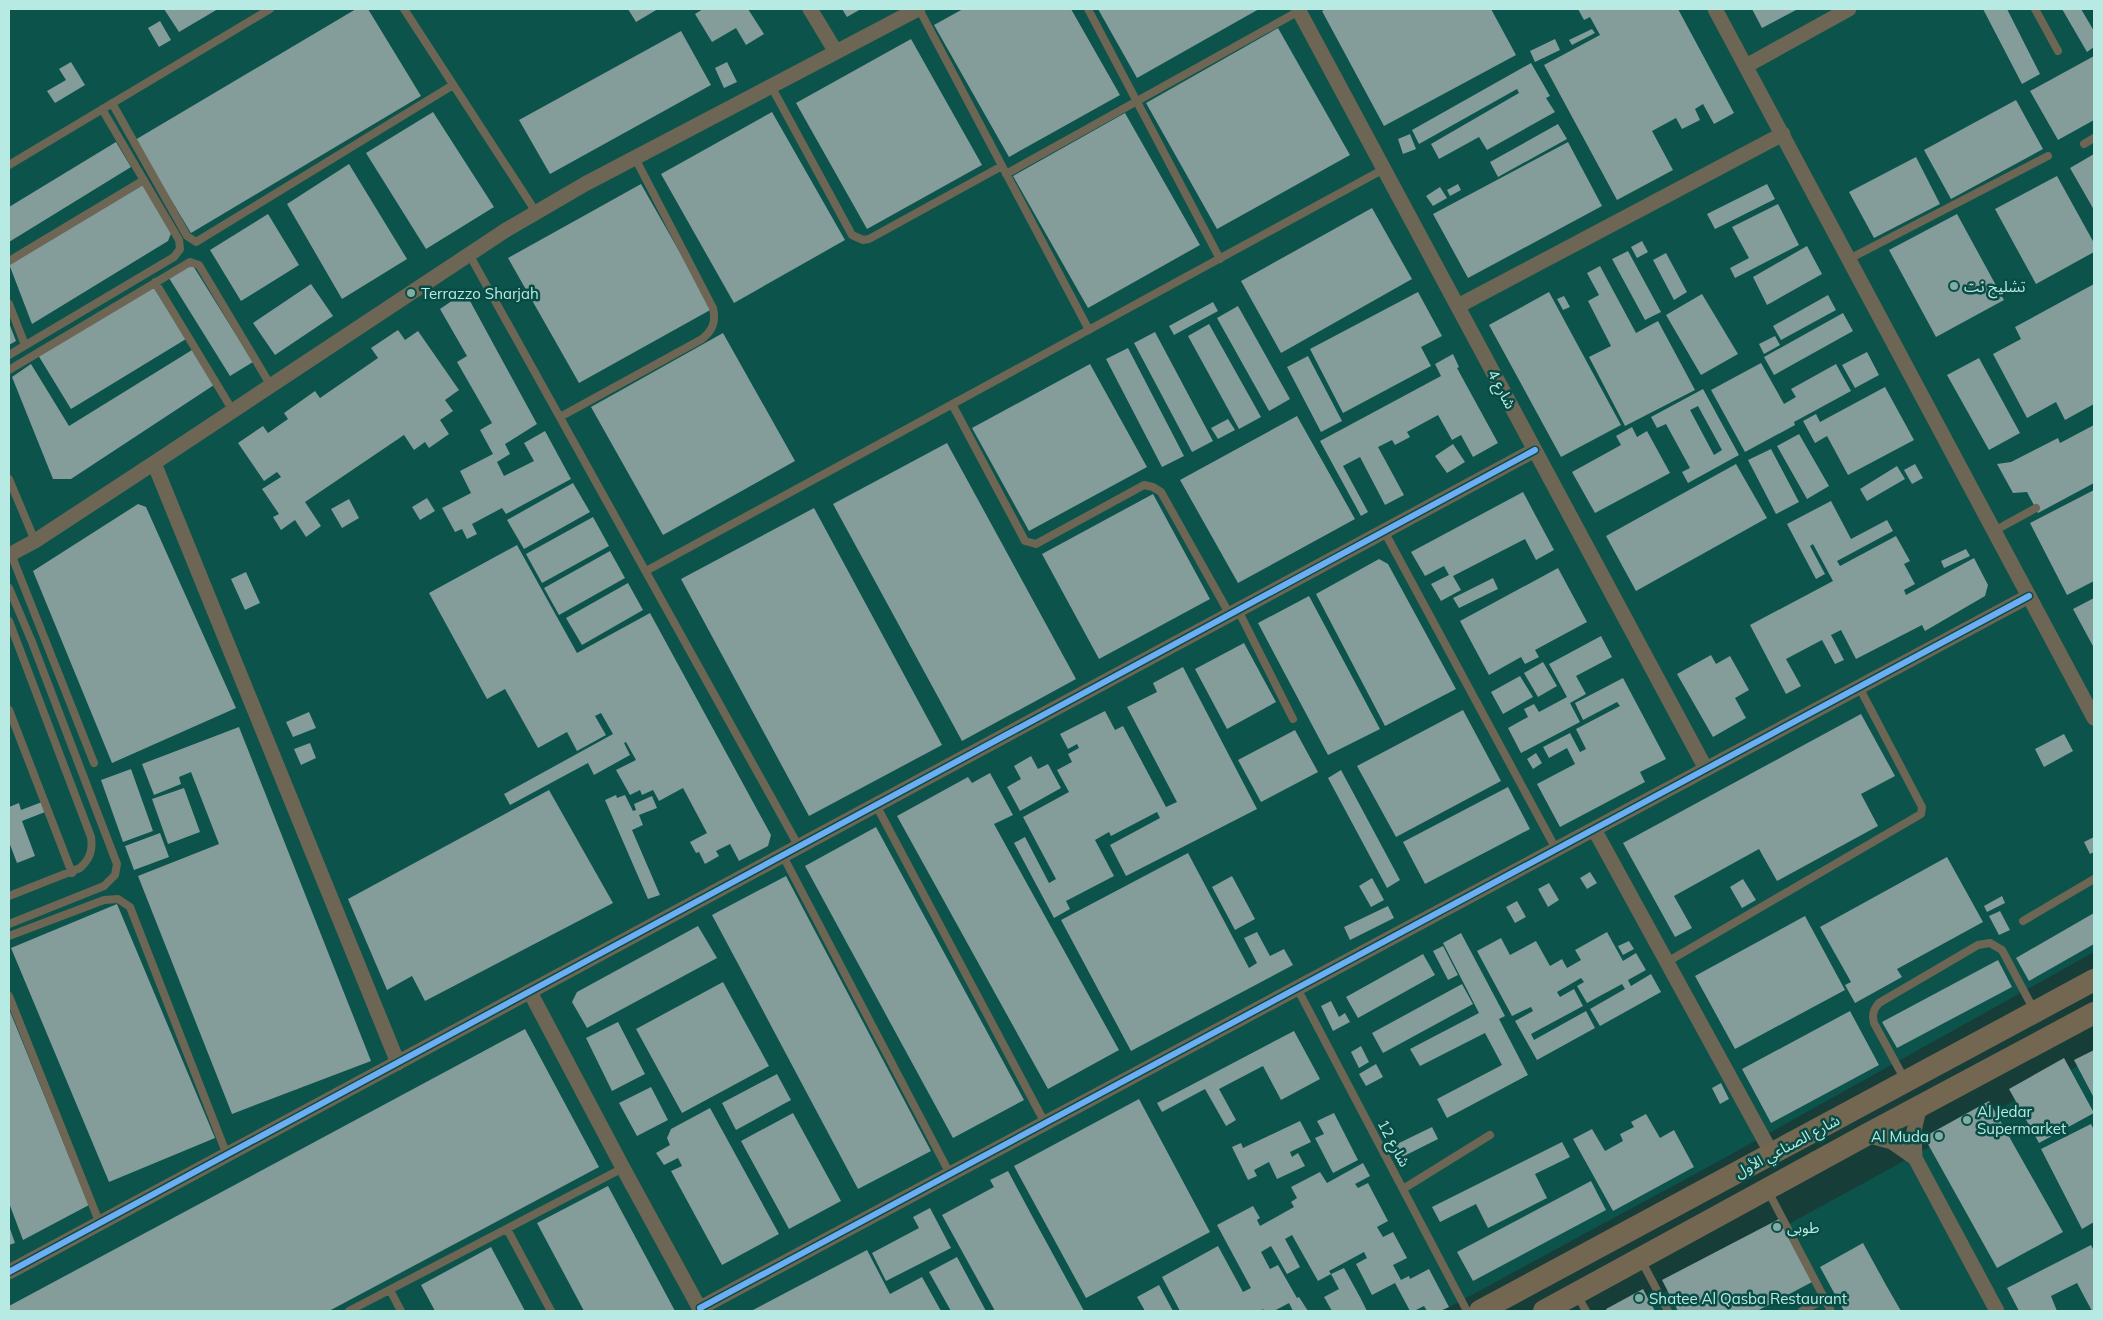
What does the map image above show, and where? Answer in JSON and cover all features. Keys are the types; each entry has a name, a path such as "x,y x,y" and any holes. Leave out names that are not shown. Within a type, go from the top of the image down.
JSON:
{"main road":[{"name":"شارع الصناعي الأول","path":"1480,1311 2094,980"},
{"name":"شارع الصناعي الأول","path":"1552,1309 1581,1302 1640,1258 2094,1013"}],"street":[{"path":"810,9 836,52"},
{"path":"10,554 34,541 154,463 469,254 536,212 918,9"},
{"path":"1716,9 2094,718"},
{"path":"1746,66 1848,9"},
{"name":"شارع 4","path":"1299,10 1706,769"},
{"path":"1458,306 1783,134"},
{"path":"9,1272 1535,450"},
{"path":"154,463 398,1063"},
{"path":"530,992 700,1310 2029,596"},
{"path":"1594,829 1772,1154"},
{"path":"1920,1106 1914,1131 1915,1158 1997,1311"},
{"path":"1866,1135 1892,1142 1915,1158"}],"lane":[{"path":"9,165 270,9"},
{"path":"404,9 536,212"},
{"path":"918,9 1089,330"},
{"path":"1088,9 1220,259"},
{"path":"2035,9 2058,50"},
{"path":"1006,174 1299,10"},
{"path":"112,103 187,236 196,242 454,85"},
{"path":"771,86 852,235 857,239 869,239 1002,166"},
{"path":"9,355 177,253 180,249 179,240 102,109"},
{"path":"2084,144 2094,138"},
{"path":"1849,259 2048,156"},
{"path":"560,417 702,339 709,333 713,325 713,308 635,158"},
{"path":"646,571 1384,169"},
{"path":"9,261 144,180"},
{"path":"469,254 799,847"},
{"path":"9,370 187,262 193,262 199,265 271,386"},
{"path":"155,282 232,411"},
{"path":"9,304 25,345"},
{"path":"952,404 1025,541 1036,544 1144,485 1153,487 1161,492 1234,612 1293,719"},
{"path":"9,479 34,541"},
{"path":"1994,531 2036,508"},
{"path":"1384,531 1556,849"},
{"path":"10,554 94,763"},
{"path":"9,588 32,642 116,864 115,875 108,883 9,924"},
{"path":"9,621 91,836 90,854 86,862 72,873 9,896"},
{"path":"1667,962 1921,814 1922,807 1859,687"},
{"path":"9,710 72,873"},
{"path":"876,805 1045,1123"},
{"path":"783,856 950,1174"},
{"path":"2023,921 2094,879"},
{"path":"9,936 104,900 118,899 130,907 227,1155"},
{"path":"1906,1081 1874,1023 1873,1012 1875,1007 1978,945 1990,943 2002,950 2035,1012"},
{"name":"شارع 12","path":"1297,988 1467,1311"},
{"path":"9,996 100,1224"},
{"path":"1403,1189 1490,1135"},
{"path":"349,1311 623,1168"},
{"path":"1767,1189 1831,1311"},
{"path":"507,1229 551,1311"},
{"path":"1640,1258 1668,1311"},
{"path":"390,1290 401,1311"},
{"path":"1802,1311 1825,1299"}],"shaded area":[{"path":"9,9 2094,9 2094,952 1719,1161 1442,1311 9,1311"},
{"path":"2094,1057 2094,1311 1630,1311 2081,1064"}],"building":[{"path":"164,9 218,9 179,32"},
{"path":"356,9 368,9 421,96 191,233 135,140"},
{"path":"628,9 658,9 636,22"},
{"path":"703,9 748,9 764,34 746,45 736,28 712,42 695,14"},
{"path":"842,9 861,9 847,17"},
{"path":"963,9 1071,9 1120,95 1009,157 934,25"},
{"path":"1098,9 1259,9 1137,78"},
{"path":"1326,9 1491,9 1516,55 1384,126 1322,11"},
{"path":"1578,9 1678,9 1734,113 1714,124 1703,104 1695,109 1700,120 1682,129 1676,118 1652,131 1673,170 1617,200 1544,65 1600,35 1590,17 1584,20"},
{"path":"1752,9 1798,9 1762,28"},
{"path":"1983,9 2007,9 2040,74 2022,84"},
{"path":"2062,9 2081,9 2094,31 2094,47 2087,52"},
{"path":"160,21 171,40 159,47 148,28"},
{"path":"1278,28 1350,155 1217,229 1146,103"},
{"path":"1592,29 1595,33 1572,45 1569,40"},
{"path":"681,31 711,85 550,174 519,120"},
{"path":"911,39 982,165 867,229 796,103"},
{"path":"1555,39 1560,50 1535,62 1530,51"},
{"path":"2094,56 2094,120 2058,140 2030,91"},
{"path":"71,62 85,85 55,103 47,91 66,80 59,69"},
{"path":"727,62 737,82 724,88 715,68"},
{"path":"1531,63 1550,96 1546,98 1555,112 1487,150 1479,137 1439,159 1431,144 1519,93 1517,89 1419,144 1412,130"},
{"path":"2016,100 2043,149 1951,199 1924,150"},
{"path":"433,112 494,207 426,249 366,153"},
{"path":"772,112 845,240 734,303 661,174"},
{"path":"1125,113 1200,245 1088,308 1013,176"},
{"path":"1558,124 1567,139 1498,177 1490,162"},
{"path":"1410,134 1416,149 1403,154 1398,139"},
{"path":"116,142 131,167 9,242 9,207"},
{"path":"1568,142 1602,206 1468,278 1433,214"},
{"path":"2094,154 2094,210 2070,168"},
{"path":"1916,157 1940,204 1874,238 1849,192"},
{"path":"349,164 407,259 342,299 287,204"},
{"path":"2057,176 2094,243 2094,252 2036,284 1995,209"},
{"path":"143,183 172,231 168,241 32,324 9,264"},
{"path":"641,184 712,309 579,383 508,258"},
{"path":"1458,184 1461,190 1450,196 1447,190"},
{"path":"1767,184 1775,199 1715,229 1707,214"},
{"path":"1440,187 1447,198 1433,206 1426,196"},
{"path":"1778,204 1799,245 1735,278 1730,268 1749,258 1732,227"},
{"path":"1372,208 1412,279 1281,353 1241,281"},
{"path":"268,214 299,265 241,301 210,250"},
{"path":"1957,214 2004,300 1936,337 1889,250"},
{"path":"1642,241 1648,252 1637,258 1631,247"},
{"path":"1807,246 1822,274 1767,305 1753,277"},
{"path":"1628,251 1661,312 1645,320 1612,259"},
{"path":"1666,253 1687,292 1674,300 1653,260"},
{"path":"192,264 253,362 230,376 169,278"},
{"path":"1600,266 1636,333 1658,321 1695,390 1625,426 1589,357 1611,346 1588,301 1599,295 1587,273"},
{"path":"311,284 333,316 275,355 253,323"},
{"path":"2094,284 2094,404 2065,420 2056,402 2027,418 1993,354 2021,339 2015,327"},
{"path":"152,285 186,339 71,409 38,355"},
{"path":"1418,292 1442,336 1421,347 1431,366 1343,413 1310,349"},
{"path":"1549,292 1621,425 1561,457 1489,325"},
{"path":"1702,294 1738,354 1701,375 1666,315"},
{"path":"1828,295 1836,310 1781,340 1773,326"},
{"path":"1564,296 1570,307 1563,310 1557,299"},
{"path":"456,298 470,301 537,424 505,444 510,454 497,462 504,476 534,461 524,443 545,431 571,479 506,514 502,508 472,524 477,534 467,539 462,529 455,532 442,508 471,493 460,471 493,454 480,430 492,423 457,362 467,356 440,309"},
{"path":"1213,302 1218,311 1174,335 1169,326"},
{"path":"1238,306 1290,399 1269,411 1217,318"},
{"path":"1843,313 1853,331 1774,375 1764,357"},
{"path":"9,323 16,341 9,345"},
{"path":"1209,324 1261,417 1239,429 1188,336"},
{"path":"398,330 405,340 418,331 459,390 445,400 453,411 440,420 449,434 429,448 425,442 414,450 404,435 305,502 321,526 306,537 295,520 281,530 273,517 279,514 262,489 281,477 277,472 264,481 238,443 263,426 268,433 288,419 284,413 315,391 320,398 378,358 371,348"},
{"path":"1155,332 1213,441 1192,452 1134,343"},
{"path":"723,333 795,461 663,535 591,407"},
{"path":"1775,336 1780,345 1764,354 1759,344"},
{"path":"1128,348 1184,456 1162,467 1106,359"},
{"path":"192,350 214,385 71,479 53,479 12,377 31,364 69,426"},
{"path":"1867,352 1879,375 1855,388 1842,365"},
{"path":"1453,354 1459,367 1457,368 1498,443 1473,457 1461,435 1452,440 1438,415 1407,432 1410,437 1395,445 1392,440 1378,447 1404,495 1385,505 1360,457 1343,466 1368,512 1361,516 1320,441 1441,376 1435,364"},
{"path":"1308,356 1342,421 1321,432 1287,367"},
{"path":"1979,358 2020,433 1989,450 1947,375"},
{"path":"1761,363 1784,404 1796,397 1791,389 1836,364 1851,391 1794,422 1795,425 1745,452 1711,390"},
{"path":"1090,364 1147,467 1029,531 972,428"},
{"path":"1885,387 1914,440 1848,475 1827,436 1815,443 1803,421 1816,414 1820,422"},
{"path":"1703,389 1739,455 1688,483 1682,472 1690,468 1666,424 1657,428 1651,417","holes":["1698,406 1722,450 1714,455 1690,410"]},
{"path":"1297,416 1355,519 1238,583 1180,480"},
{"path":"1228,419 1235,430 1218,439 1211,428"},
{"path":"2094,425 2094,483 2038,513 2027,492 2013,493 1997,464 2011,462 2058,438 2060,443"},
{"path":"1632,427 1637,437 1647,431 1670,473 1595,513 1572,472 1621,445 1616,436"},
{"path":"1799,434 1829,486 1807,499 1777,446"},
{"path":"947,443 1076,679 962,741 833,504"},
{"path":"1453,444 1465,462 1447,473 1435,456"},
{"path":"1771,449 1799,502 1776,514 1748,460"},
{"path":"1736,464 1767,518 1636,591 1606,536"},
{"path":"1915,464 1923,478 1912,484 1904,470"},
{"path":"1897,466 1905,479 1867,501 1860,489"},
{"path":"573,483 590,512 524,549 507,520"},
{"path":"2094,490 2094,581 2067,595 2030,523"},
{"path":"1523,492 1554,550 1536,560 1525,539 1453,576 1461,590 1441,601 1431,584 1449,575 1444,566 1425,576 1411,552"},
{"path":"1153,494 1210,599 1099,659 1042,554"},
{"path":"427,498 435,511 420,520 412,507"},
{"path":"349,499 359,518 342,528 331,509"},
{"path":"1831,501 1851,539 1887,520 1893,531 1837,561 1840,566 1896,536 1910,561 1904,564 1915,584 1904,590 1906,595 1974,558 1988,585 1985,596 1925,631 1922,625 1856,659 1841,630 1831,635 1844,660 1835,664 1822,640 1786,659 1801,686 1786,694 1750,625 1833,581 1813,544 1810,546 1825,574 1816,579 1787,524"},
{"path":"138,504 146,507 236,708 112,763 33,571"},
{"path":"814,508 942,745 809,816 681,579"},
{"path":"593,517 609,546 542,583 526,554"},
{"path":"517,545 577,653 650,613 771,835 768,846 739,861 730,844 716,851 719,856 705,864 699,852 696,853 690,842 707,833 683,788 659,801 653,790 642,795 640,790 630,795 616,770 636,760 626,742 624,743 630,755 594,775 588,763 510,805 504,794 613,734 601,713 595,716 606,735 577,751 567,732 538,748 505,689 487,699 429,593"},
{"path":"1966,549 1970,556 1944,568 1941,561"},
{"path":"610,551 625,578 559,615 544,588"},
{"path":"1379,559 1388,564 1456,689 1385,726 1316,594"},
{"path":"1558,568 1587,622 1535,650 1539,657 1525,664 1521,657 1489,675 1460,621"},
{"path":"246,572 260,603 245,610 231,579"},
{"path":"1493,578 1498,589 1459,608 1453,598"},
{"path":"628,583 643,610 582,645 566,618"},
{"path":"1309,596 1380,729 1328,755 1258,623"},
{"path":"2094,598 2094,648 2073,609"},
{"path":"1601,636 1612,657 1576,676 1586,694 1570,703 1580,722 1521,753 1508,728 1528,717 1524,709 1534,704 1539,712 1567,697 1549,664"},
{"path":"1244,643 1276,702 1227,729 1195,669"},
{"path":"1711,655 1716,664 1730,656 1749,690 1735,698 1746,718 1713,737 1677,674"},
{"path":"1543,662 1557,686 1538,697 1524,673"},
{"path":"1183,667 1257,809 1126,876 1110,845 1160,818 1157,812 1111,836 1109,832 1095,840 1114,876 1066,901 1070,909 1054,918 1014,843 1025,837 1049,883 1056,879 1023,817 1069,792 1057,770 1072,762 1068,754 1079,748 1077,744 1068,749 1060,734 1105,711 1115,730 1123,726 1166,807 1177,802 1127,707 1157,692 1153,683"},
{"path":"1520,676 1533,697 1503,714 1491,692"},
{"path":"1623,678 1666,759 1640,772 1645,782 1560,827 1537,784 1575,764 1567,748 1549,758 1543,747 1570,733 1580,752 1586,749 1576,729 1620,706 1617,702 1583,720 1575,703"},
{"path":"1463,710 1501,781 1396,837 1357,766"},
{"path":"309,712 316,728 293,737 286,722"},
{"path":"1861,714 1895,776 1861,794 1878,826 1777,881 1759,849 1674,896 1692,928 1675,937 1623,843"},
{"path":"239,727 371,1061 232,1114 138,876 219,844 191,772 179,777 181,784 154,795 142,764"},
{"path":"1295,730 1318,772 1261,802 1238,760"},
{"path":"2064,734 2073,751 2044,767 2035,749"},
{"path":"310,743 316,758 301,765 294,749"},
{"path":"1536,753 1542,763 1533,769 1527,759"},
{"path":"1031,756 1038,769 1048,764 1061,788 1020,811 1007,787 1021,779 1014,766"},
{"path":"131,769 153,831 123,842 101,780"},
{"path":"1341,770 1400,880 1387,888 1328,778"},
{"path":"990,773 1013,815 994,824 1119,1050 1048,1089 897,816 968,777 972,783"},
{"path":"1508,787 1530,829 1425,884 1403,842"},
{"path":"184,788 200,832 168,844 152,799"},
{"path":"549,790 613,903 425,1001 412,976 387,990 348,899"},
{"path":"616,795 617,798 625,795 633,811 636,810 634,804 652,796 657,808 639,815 643,825 632,830 660,895 648,899 605,800"},
{"path":"42,802 45,812 22,821 35,856 17,863 9,842 9,807 19,803 21,810"},
{"path":"876,827 1024,1100 953,1138 805,866"},
{"path":"160,833 169,857 134,870 125,846"},
{"path":"2094,837 2094,852 2090,854 2084,842"},
{"path":"1188,853 1249,968 1257,963 1244,938 1257,932 1270,956 1284,949 1293,965 1131,1051 1061,920"},
{"path":"1947,857 1983,922 1897,969 1902,977 1855,1003 1845,985 1851,982 1820,927"},
{"path":"1590,872 1597,883 1587,889 1580,878"},
{"path":"786,876 931,1151 858,1189 712,915"},
{"path":"1232,876 1255,919 1235,930 1212,887"},
{"path":"1372,878 1384,900 1371,907 1359,886"},
{"path":"1743,879 1756,900 1742,908 1730,887"},
{"path":"1549,883 1559,900 1548,907 1538,889"},
{"path":"2002,896 2005,903 1987,912 1984,906"},
{"path":"1517,901 1526,917 1515,923 1506,907"},
{"path":"117,904 215,1138 109,1182 11,948"},
{"path":"1388,906 1394,918 1350,940 1344,927"},
{"path":"2000,911 2010,930 1999,935 1989,916"},
{"path":"2094,913 2094,944 2029,981 2016,958"},
{"path":"1805,916 1845,990 1735,1049 1695,976"},
{"path":"698,926 717,958 587,1028 572,1002 577,992"},
{"path":"1607,932 1623,961 1636,953 1646,970 1628,980 1631,986 1651,974 1661,992 1600,1026 1590,1009 1625,989 1622,984 1587,1003 1577,986 1584,982 1581,978 1557,992 1560,997 1574,989 1583,1006 1531,1034 1534,1040 1586,1011 1595,1028 1537,1060 1515,1021 1533,1011 1531,1007 1512,1016 1477,951 1501,938 1510,955 1536,941 1550,966 1562,959 1567,968 1581,960 1575,950"},
{"path":"1461,933 1505,1016 1499,1019 1528,1075 1447,1118 1437,1099 1502,1065 1485,1033 1420,1066 1410,1049 1479,1013 1443,943"},
{"path":"1629,941 1634,949 1623,955 1618,946"},
{"path":"1443,946 1458,975 1448,980 1433,951"},
{"path":"1423,954 1435,975 1358,1018 1346,997"},
{"path":"1998,960 2012,987 1897,1048 1882,1022"},
{"path":"723,982 769,1066 682,1113 636,1029"},
{"path":"1462,984 1473,1004 1383,1053 1372,1033"},
{"path":"1331,1001 1339,1017 1345,1013 1350,1022 1333,1031 1321,1006"},
{"path":"9,1009 89,1205 23,1240 9,1203"},
{"path":"1850,1011 1879,1065 1771,1123 1742,1069"},
{"path":"618,1022 645,1074 612,1091 586,1038"},
{"path":"525,1029 599,1167 329,1311 9,1311 9,1306"},
{"path":"1294,1031 1320,1079 1281,1100 1263,1066 1219,1089 1236,1120 1226,1126 1205,1089 1162,1112 1157,1103"},
{"path":"1361,1046 1369,1062 1359,1068 1351,1052"},
{"path":"2094,1050 2094,1098 2074,1060"},
{"path":"2064,1058 2094,1113 2039,1143 2009,1089"},
{"path":"1376,1064 1383,1077 1366,1086 1359,1074"},
{"path":"777,1074 791,1100 736,1130 722,1103"},
{"path":"1721,1083 1729,1099 1720,1104 1712,1088"},
{"path":"651,1087 668,1120 637,1136 619,1103"},
{"path":"1139,1099 1210,1232 1086,1298 1014,1166"},
{"path":"1989,1101 2063,1232 1997,1268 1924,1137"},
{"path":"710,1108 779,1234 722,1265 671,1171 682,1166 678,1158 664,1165 656,1153 670,1145 667,1138 671,1129"},
{"path":"793,1113 841,1201 789,1229 741,1141"},
{"path":"1334,1113 1358,1160 1333,1173 1315,1138 1324,1134 1317,1121"},
{"path":"1646,1114 1660,1138 1674,1130 1694,1167 1613,1211 1573,1139 1592,1129 1605,1151 1623,1141 1620,1134 1634,1127 1631,1122"},
{"path":"1300,1121 1311,1142 1290,1152 1292,1157 1298,1153 1305,1166 1277,1179 1269,1162 1254,1170 1257,1176 1248,1180 1232,1147 1241,1143 1243,1148"},
{"path":"2091,1124 2094,1130 2094,1222 2082,1229 2041,1149"},
{"path":"1432,1127 1438,1139 1402,1157 1395,1145"},
{"path":"1562,1142 1570,1157 1535,1174 1547,1198 1488,1228 1476,1204 1440,1222 1432,1207"},
{"path":"1363,1163 1370,1176 1355,1184 1358,1188 1368,1183 1388,1221 1377,1227 1383,1237 1393,1232 1407,1258 1393,1265 1401,1280 1409,1276 1410,1279 1429,1269 1449,1307 1440,1311 1427,1311 1424,1306 1410,1311 1395,1283 1372,1295 1356,1264 1367,1258 1364,1252 1329,1271 1331,1274 1318,1281 1292,1235 1285,1239 1300,1267 1287,1274 1271,1246 1261,1252 1270,1269 1278,1265 1297,1298 1299,1297 1308,1311 1293,1311 1289,1303 1274,1311 1264,1311 1263,1309 1260,1311 1180,1311 1162,1277 1218,1246 1243,1292 1251,1288 1217,1225 1253,1206 1260,1218 1257,1220 1260,1226 1294,1207 1291,1202 1297,1198 1291,1187 1320,1172 1327,1183"},
{"path":"1008,1171 1084,1311 995,1311 942,1215 994,1187 990,1180"},
{"path":"1591,1181 1606,1210 1473,1281 1457,1252"},
{"path":"608,1186 675,1311 584,1311 537,1223"},
{"path":"930,1208 951,1248 886,1281 872,1253 919,1228 913,1217"},
{"path":"1781,1218 1814,1281 1757,1311 1678,1311 1662,1280"},
{"path":"9,1226 15,1243 9,1245"},
{"path":"1863,1243 1901,1311 1844,1311 1820,1267"},
{"path":"2091,1245 2094,1251 2094,1311 2092,1311 2077,1283 2051,1296 2057,1311 2019,1311 2007,1288"},
{"path":"491,1247 525,1311 435,1311 421,1285"},
{"path":"867,1250 890,1294 922,1277 941,1311 751,1311"},
{"path":"957,1257 986,1311 951,1311 929,1272"},
{"path":"1344,1268 1367,1311 1332,1311 1324,1297 1339,1289 1331,1274"},
{"path":"1159,1285 1173,1311 1145,1311 1137,1297"},
{"path":"1643,1289 1655,1311 1607,1311 1606,1309"}],"cycle path":[{"path":"9,1272 1535,450"},
{"path":"700,1308 2029,596"}],"place":[{"name":"تشليح نت","path":"1954,286"},
{"name":"Terrazzo Sharjah","path":"411,293"},
{"name":"Al Jedar Supermarket","path":"1967,1120"},
{"name":"Al Muda","path":"1939,1136"},
{"name":"طوبى","path":"1777,1227"},
{"name":"Shatee Al Qasba Restaurant","path":"1639,1298"}]}
